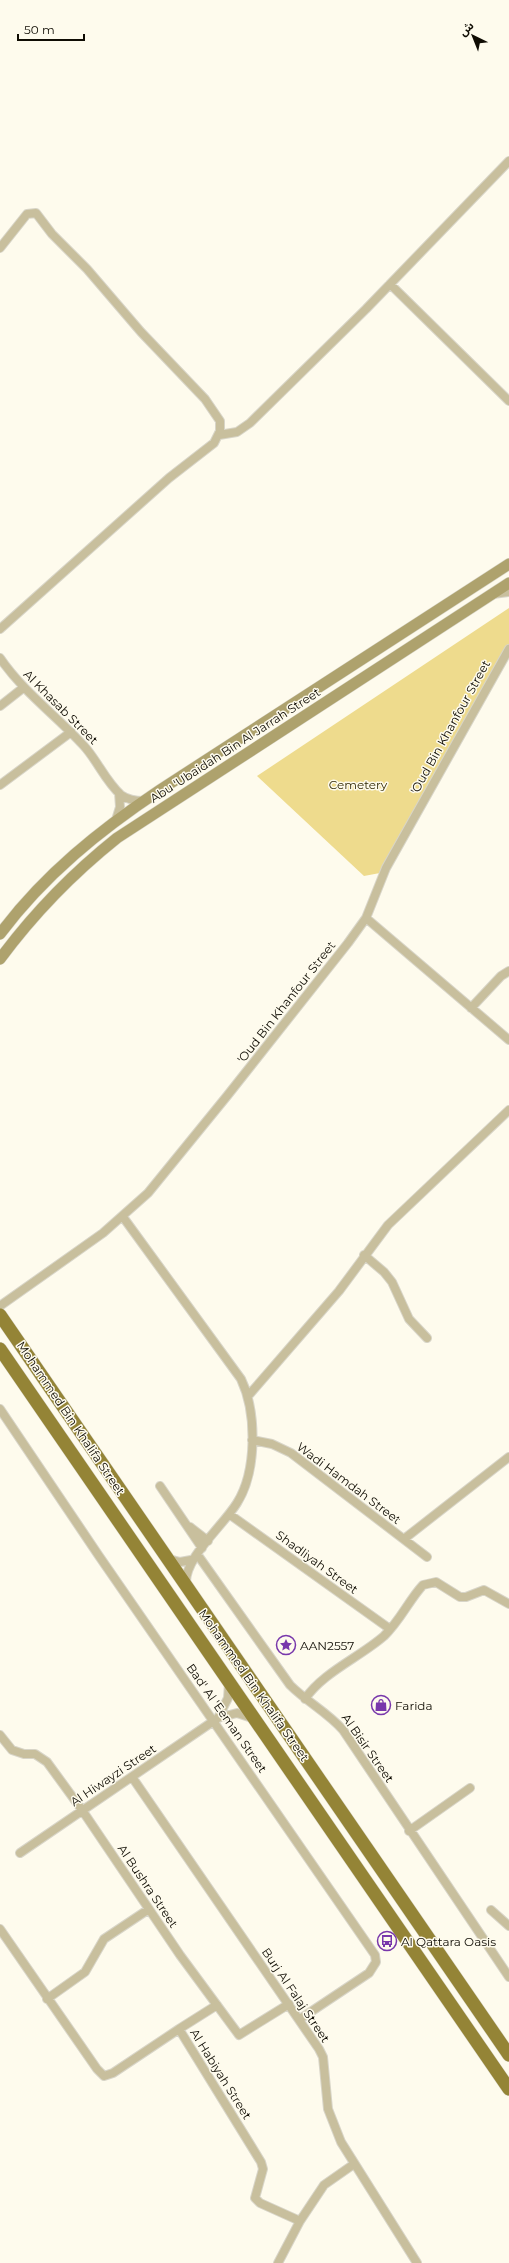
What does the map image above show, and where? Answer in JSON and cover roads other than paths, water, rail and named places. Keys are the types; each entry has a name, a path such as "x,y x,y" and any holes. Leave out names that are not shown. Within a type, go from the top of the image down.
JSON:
{"highway":[{"name":"Mohammed Bin Khalifa Street","path":"0,1315 187,1589 509,2055"},
{"name":"Mohammed Bin Khalifa Street","path":"1,1351 509,2088"}],"main road":[{"name":"Abu 'Ubaidah Bin Al Jarrah Street","path":"0,934 52,874 116,820 509,564"},
{"name":"Abu 'Ubaidah Bin Al Jarrah Street","path":"0,959 51,896 117,838 509,583"}],"street":[{"path":"219,435 237,432 250,423 390,284 509,161"},
{"path":"0,248 27,214 36,213 52,234 87,269 141,332 195,387 218,416 221,426 219,435 214,443 169,478 0,629"},
{"path":"390,284 509,401"},
{"path":"491,594 509,592"},
{"name":"'Oud Bin Khanfour Street","path":"0,1306 123,1217 148,1193 351,939 366,918 386,868 509,649"},
{"name":"Al Khasab Street","path":"0,658 23,688 71,732 92,756 119,793"},
{"path":"0,706 23,688"},
{"path":"0,785 71,732"},
{"path":"119,793 130,800 144,801"},
{"path":"116,820 120,807 119,793"},
{"path":"366,918 509,1040"},
{"path":"472,1008 501,976 509,971"},
{"path":"248,1396 339,1291 364,1255 388,1225 509,1110"},
{"path":"123,1217 234,1369 248,1396 252,1418 251,1464 244,1491 229,1514 191,1560 187,1571 187,1589"},
{"path":"364,1255 384,1272 392,1282 409,1319 427,1338"},
{"name":"Bad' Al 'Eeman Street","path":"0,1409 103,1563 216,1719 375,1955 376,1962 369,1973 300,2019"},
{"name":"Wadi Hamdah Street","path":"252,1440 272,1444 291,1453 427,1557"},
{"path":"404,1539 509,1457"},
{"name":"Al Bisir Street","path":"160,1486 188,1526 199,1551 290,1685 305,1699 324,1711 343,1730 509,1977"},
{"name":"Shadliyah Street","path":"229,1514 390,1629"},
{"path":"188,1526 208,1541"},
{"path":"165,1556 180,1562 191,1560"},
{"path":"305,1699 316,1686 390,1629 419,1589 430,1582 442,1585 460,1597 466,1597 484,1590 509,1604"},
{"name":"Al Hiwayzi Street","path":"216,1719 228,1698 229,1683"},
{"name":"Al Hiwayzi Street","path":"20,1852 216,1719 237,1713 255,1720"},
{"name":"Al Bushra Street","path":"0,1735 12,1750 24,1754 35,1754 47,1762 239,2035 289,2004"},
{"name":"Burj Al Falaj Street","path":"132,1777 300,2019 322,2057 328,2109 341,2142 417,2263"},
{"path":"409,1830 470,1788"},
{"path":"47,1999 85,1972 104,1939 149,1909"},
{"path":"491,1910 509,1926"},
{"name":"Al Habiyah Street","path":"0,1929 97,2070 104,2076 113,2073 179,2029 260,2162 263,2169 255,2198 260,2203 300,2221"},
{"path":"179,2029 217,2005"},
{"path":"278,2263 300,2221 324,2185 354,2164"}],"place":[{"name":"AAN2557","path":"286,1645"},
{"name":"Farida","path":"381,1705"},
{"name":"Al Qattara Oasis","path":"387,1941"}],"park label":[{"name":"Cemetery","path":"358,784"}]}
